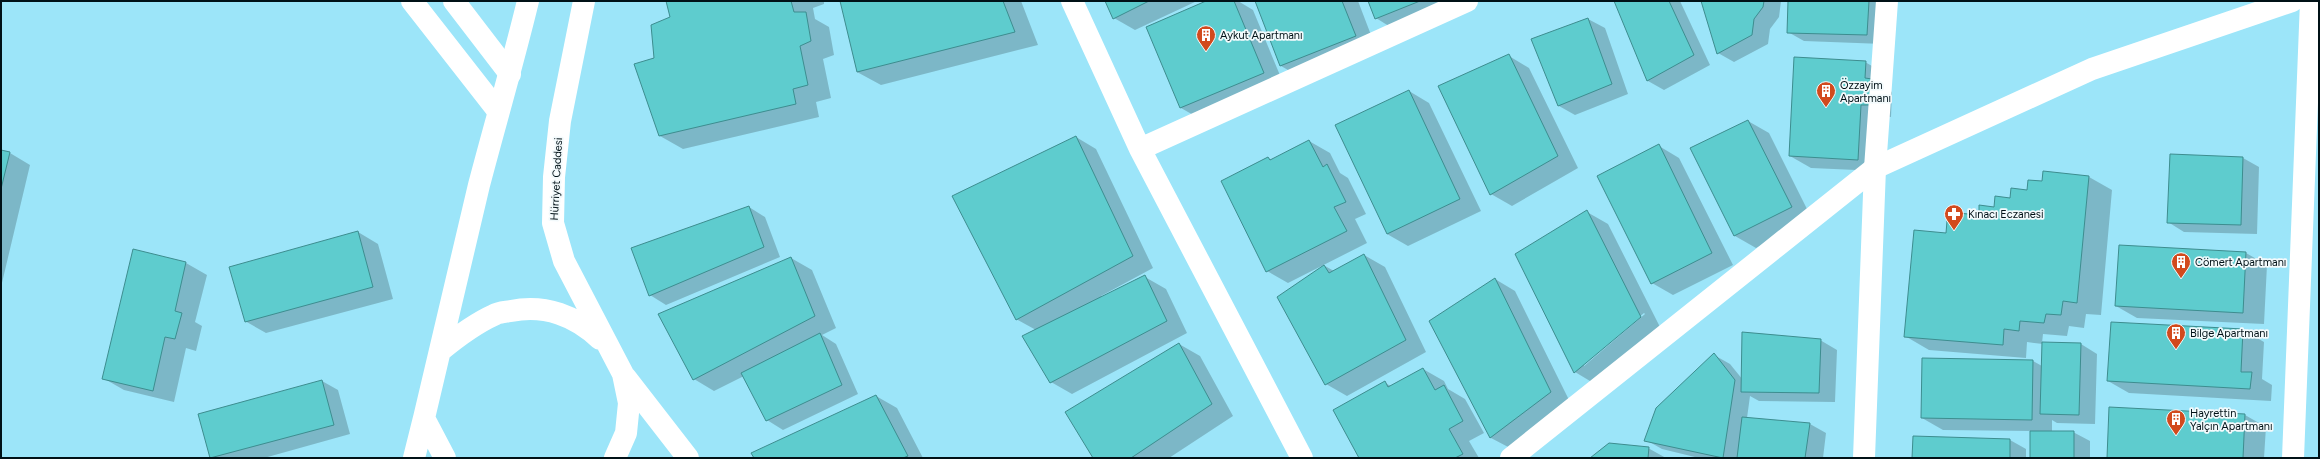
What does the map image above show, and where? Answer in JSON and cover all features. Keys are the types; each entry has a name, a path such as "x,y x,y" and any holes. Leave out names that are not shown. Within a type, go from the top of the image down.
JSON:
{"main road":[{"path":"412,1 498,111"},
{"path":"454,1 510,74"},
{"path":"414,458 498,111 510,74 528,1"},
{"name":"Hürriyet Caddesi","path":"584,1 560,121 554,177 553,223 564,261 623,374 629,403 626,434 615,458"},
{"path":"1072,1 1140,149 1302,458"},
{"path":"1140,149 1467,1"},
{"path":"1864,458 1875,168 1887,1"},
{"path":"1511,458 1875,168 2092,69 2292,1"},
{"path":"2293,458 2311,1"},
{"name":"Hürriyet Caddesi","path":"440,351 468,330 495,314 526,308 557,312 586,325 609,347"},
{"path":"623,374 688,458"},
{"path":"424,418 445,458"}],"building":[{"path":"666,1 791,1 794,12 806,12 811,41 800,46 808,85 793,89 796,104 659,136 634,64 654,58 651,25 670,17"},
{"path":"840,1 1003,1 1015,32 857,72"},
{"path":"1105,1 1149,1 1113,19"},
{"name":"Aykut Apartmanı","path":"1206,1 1234,1 1264,73 1180,108 1146,27"},
{"path":"1255,1 1342,1 1356,36 1280,66"},
{"path":"1368,1 1420,1 1375,19"},
{"path":"1614,1 1669,1 1694,55 1647,81"},
{"path":"1701,1 1764,1 1763,7 1754,19 1752,35 1717,54"},
{"path":"1788,1 1869,1 1867,35 1787,33"},
{"path":"1588,18 1612,84 1558,106 1531,39"},
{"path":"1509,54 1558,156 1490,195 1438,86"},
{"name":"Özzayim Apartmanı","path":"1794,57 1866,61 1865,78 1872,79 1870,105 1861,105 1858,160 1789,156"},
{"path":"1409,90 1460,199 1387,234 1335,125"},
{"path":"1748,120 1792,207 1734,236 1690,148"},
{"path":"1076,136 1133,256 1016,320 952,196"},
{"path":"1309,140 1323,167 1327,164 1346,202 1334,207 1347,231 1266,272 1221,181 1268,157 1270,160"},
{"path":"1659,144 1712,253 1651,284 1597,176"},
{"path":"1,150 10,152 1,189"},
{"path":"2170,154 2243,157 2241,225 2167,223"},
{"path":"2043,171 2089,176 2077,303 2063,301 2061,315 2046,314 2044,323 2020,321 2019,331 2004,329 2003,345 1904,337 1914,230 1946,233 1947,221 1958,222 1958,213 1979,215 1979,205 1994,207 1995,196 2010,198 2011,188 2027,190 2028,180 2042,181"},
{"path":"749,206 764,247 649,296 631,248"},
{"path":"1587,210 1641,317 1574,373 1515,254"},
{"path":"358,231 373,287 245,322 229,267"},
{"name":"Cömert Apartmanı","path":"2119,245 2246,252 2243,313 2115,306"},
{"path":"133,249 186,262 175,311 182,313 175,339 165,337 153,391 102,379"},
{"path":"1364,254 1406,340 1325,385 1277,297 1324,265 1329,273"},
{"path":"791,257 815,316 693,380 658,314"},
{"path":"1145,275 1167,321 1050,383 1022,336"},
{"path":"1495,278 1551,392 1490,438 1429,321"},
{"name":"Bilge Apartmanı","path":"2111,322 2243,329 2241,372 2252,372 2250,389 2107,381"},
{"path":"1742,332 1821,339 1819,393 1741,392"},
{"path":"820,333 842,385 766,421 741,373"},
{"path":"2042,342 2081,343 2079,415 2040,414"},
{"path":"1179,343 1212,404 1131,458 1093,458 1065,412"},
{"path":"1714,353 1735,380 1723,458 1644,441 1656,408"},
{"path":"1922,358 2033,360 2032,420 1921,418"},
{"path":"1423,368 1435,390 1444,385 1463,421 1449,429 1463,454 1455,458 1359,458 1333,410 1385,381 1388,387"},
{"path":"322,380 334,425 210,458 198,414"},
{"path":"876,395 908,456 903,458 754,458 751,453"},
{"name":"Hayrettin Yalçın Apartmanı","path":"2109,407 2245,414 2243,458 2107,458"},
{"path":"1742,417 1810,423 1805,458 1737,458"},
{"path":"2030,431 2074,431 2074,458 2030,458"},
{"path":"1913,436 2010,439 2010,458 1912,458"},
{"path":"1609,443 1649,447 1648,458 1590,458"}],"place":[{"name":"Aykut Apartmanı","path":"1206,52"},
{"name":"Özzayim Apartmanı","path":"1826,108"},
{"name":"Kınacı Eczanesi","path":"1954,231"},
{"name":"Cömert Apartmanı","path":"2181,279"},
{"name":"Bilge Apartmanı","path":"2176,350"},
{"name":"Hayrettin Yalçın Apartmanı","path":"2176,436"}]}
